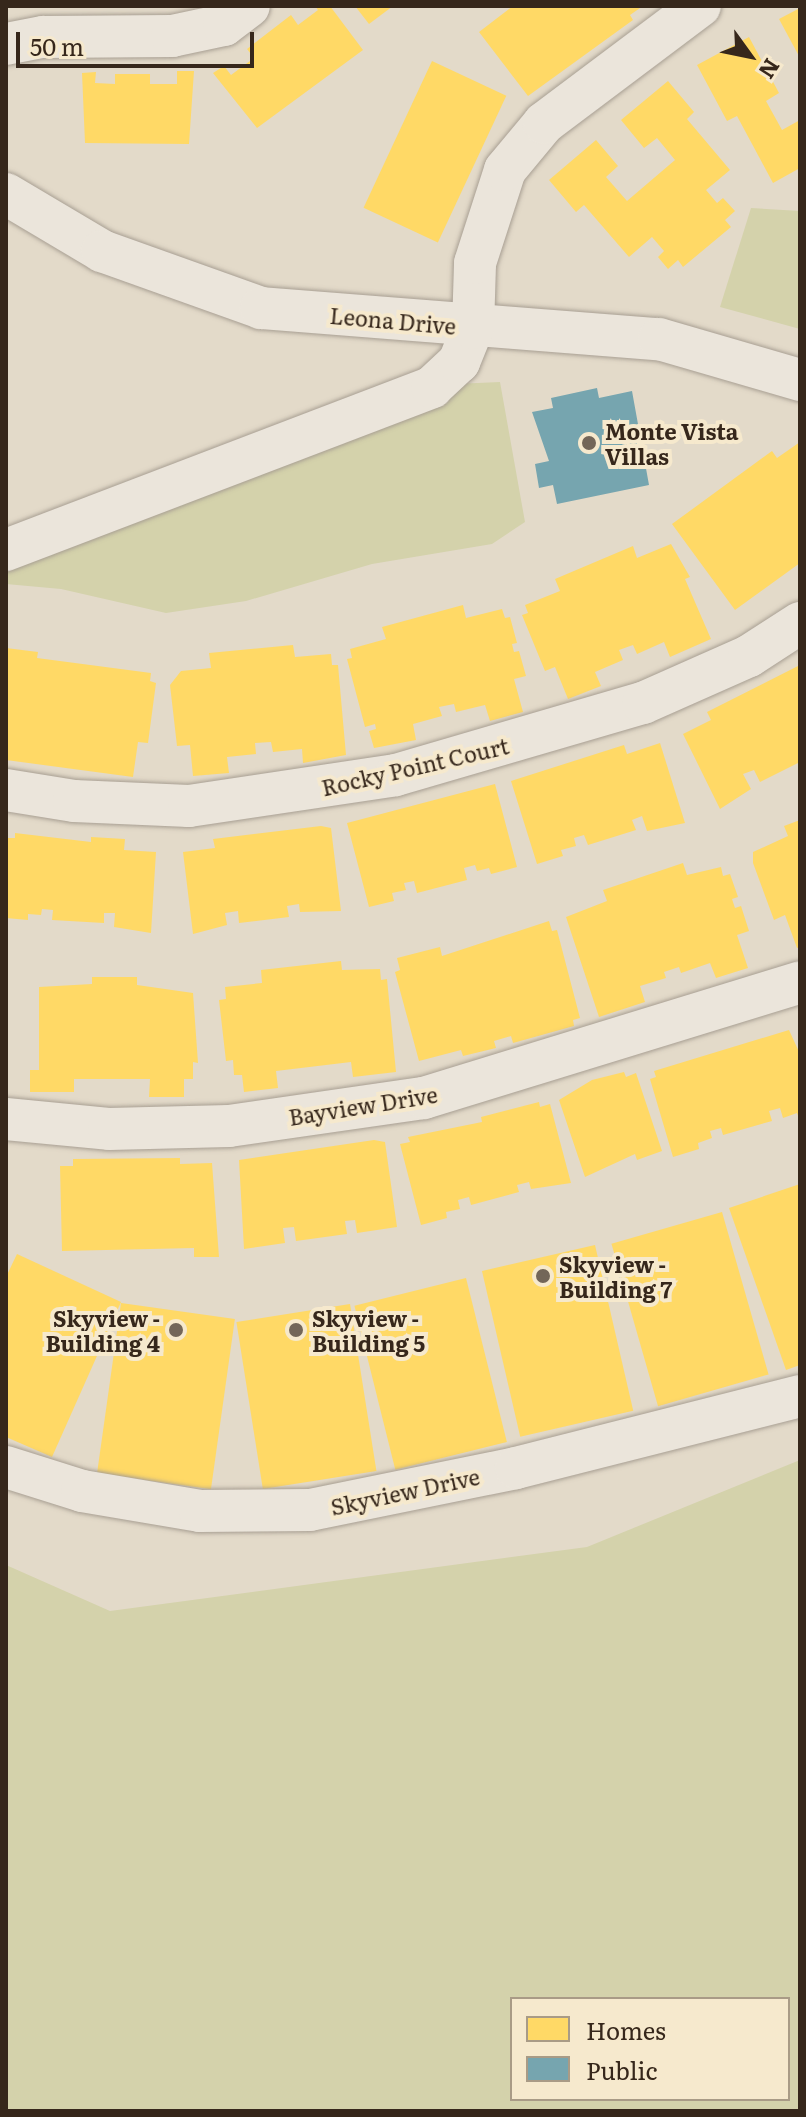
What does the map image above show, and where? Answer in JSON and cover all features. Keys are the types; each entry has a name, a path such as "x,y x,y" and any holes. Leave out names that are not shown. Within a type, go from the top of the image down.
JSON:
{"street":[{"path":"6,44 43,37 172,36 224,25 249,6"},
{"path":"6,550 432,387 459,362 473,328 475,263 505,170 544,123 700,6"},
{"name":"Leona Drive","path":"6,194 102,251 261,308 473,328 571,329 659,339 800,380"},
{"name":"Rocky Point Court","path":"6,790 74,801 189,806 396,775 643,703 749,656 800,623"},
{"name":"Bayview Drive","path":"6,1119 109,1129 229,1126 424,1098 800,982"},
{"name":"Skyview Drive","path":"6,1467 82,1491 200,1511 310,1510 516,1468 800,1396"}],"shaded area":[{"path":"751,208 800,211 800,329 720,307"},
{"path":"500,382 525,522 492,544 372,564 246,601 166,613 61,589 6,584 6,562 455,384"},
{"path":"800,1460 800,2111 6,2111 6,1565 110,1611 587,1547"}],"building: Homes":[{"path":"315,6 330,6 363,50 257,128 213,73 224,66 231,75 254,58 247,49 291,15 298,25 318,10"},
{"path":"355,6 393,6 369,24"},
{"path":"513,6 643,6 630,15 633,20 528,96 479,32"},
{"path":"800,8 800,58 779,19"},
{"path":"749,37 779,93 766,101 782,130 800,120 800,168 773,183 737,116 727,121 697,65"},
{"path":"432,61 506,96 438,242 364,208"},
{"path":"177,71 194,71 189,144 85,143 82,73 96,72 95,83 115,84 115,74 150,74 150,84 177,84"},
{"path":"668,81 694,112 687,119 730,170 706,190 717,203 723,198 735,211 725,220 731,227 683,267 678,260 668,269 658,257 664,251 652,237 629,257 584,205 576,212 549,180 596,140 618,166 606,177 627,201 675,160 657,138 644,148 621,120"},
{"path":"800,442 800,563 735,610 672,524 772,451 777,458"},
{"path":"671,544 690,577 685,579 711,639 670,657 664,642 637,654 633,645 619,650 623,660 595,672 601,686 568,699 555,667 545,671 522,615 528,613 525,605 560,591 555,579 633,546 637,558"},
{"path":"463,605 466,618 502,609 505,618 510,617 517,643 512,644 514,652 519,651 526,676 514,679 523,712 490,721 485,705 456,712 454,704 439,707 442,716 413,724 416,740 374,748 369,731 376,729 375,724 365,727 347,659 352,658 350,649 386,639 382,627"},
{"path":"293,645 295,657 331,654 332,665 338,665 346,755 303,763 302,749 273,752 271,742 255,743 256,754 227,757 229,773 193,776 190,745 177,746 170,685 181,671 211,668 209,653"},
{"path":"6,648 38,652 37,658 151,673 150,681 156,683 148,743 138,742 133,777 6,760"},
{"path":"800,665 800,762 760,782 754,770 743,774 751,789 720,809 683,734 711,720 707,712"},
{"path":"660,743 685,823 647,831 642,816 632,820 636,830 588,845 584,835 574,838 576,846 561,850 563,856 537,864 511,781 624,745 627,754"},
{"path":"495,784 517,867 491,874 489,868 477,871 475,865 464,868 467,880 417,893 414,881 404,883 406,890 392,893 394,901 369,907 347,823"},
{"path":"800,820 800,947 797,948 785,915 774,920 753,863 753,852 788,836 784,826"},
{"path":"321,826 331,828 341,911 300,912 299,904 287,906 289,917 239,923 238,911 225,913 227,925 193,934 183,852 215,848 213,839"},
{"path":"15,833 91,842 91,837 125,839 124,850 156,852 151,933 114,927 115,913 104,913 104,923 52,920 53,910 42,909 41,915 28,914 28,920 6,918 7,838 15,838"},
{"path":"683,863 687,875 721,867 723,876 730,874 738,897 732,899 735,908 741,906 749,931 737,935 748,968 716,978 710,963 681,973 679,967 664,972 666,978 640,986 645,1002 599,1017 566,917 607,901 603,890"},
{"path":"549,921 552,931 557,930 580,1018 573,1020 574,1026 513,1043 511,1036 494,1041 496,1048 463,1056 461,1050 419,1061 395,972 400,970 397,958 440,947 442,956"},
{"path":"341,961 342,970 380,969 381,980 387,979 396,1072 353,1077 351,1062 276,1071 278,1088 244,1092 242,1075 234,1075 233,1060 226,1061 219,1000 226,999 225,987 262,983 261,970"},
{"path":"92,977 137,977 137,985 193,993 198,1063 193,1062 193,1079 184,1079 184,1097 149,1097 150,1079 74,1079 74,1092 30,1092 30,1070 39,1070 39,987 92,984"},
{"path":"789,1030 800,1054 800,1121 797,1113 783,1118 780,1108 769,1111 772,1121 723,1135 721,1128 710,1131 712,1138 698,1143 699,1149 673,1157 650,1079 656,1077 654,1071"},
{"path":"624,1072 626,1077 636,1073 662,1151 637,1160 635,1154 585,1177 559,1100 592,1080"},
{"path":"539,1102 540,1107 550,1104 571,1183 531,1189 529,1182 517,1185 519,1192 471,1205 469,1197 458,1200 460,1209 446,1212 447,1218 421,1225 400,1144 410,1142 408,1137 482,1122 481,1117"},
{"path":"374,1140 385,1142 397,1227 357,1233 355,1220 345,1221 347,1234 296,1241 294,1227 283,1228 285,1243 244,1249 239,1160"},
{"path":"180,1158 180,1164 212,1163 219,1257 194,1257 194,1248 62,1251 60,1166 73,1166 73,1159"},
{"path":"800,1184 800,1365 786,1370 729,1208"},
{"path":"722,1212 769,1374 658,1406 611,1244"},
{"path":"595,1245 633,1411 520,1437 482,1271"},
{"path":"17,1254 121,1302 52,1457 6,1437 6,1277"},
{"path":"466,1278 507,1442 395,1470 354,1306"},
{"path":"121,1303 235,1319 211,1489 97,1473"},
{"path":"350,1304 376,1471 263,1489 236,1322"}],"building: Public":[{"path":"597,388 599,398 632,391 649,485 557,504 553,485 539,488 535,464 549,461 532,412 553,408 551,398"}],"place":[{"name":"Monte Vista Villas","path":"589,443"},
{"name":"Skyview - Building 7","path":"543,1276"},
{"name":"Skyview - Building 4","path":"176,1330"},
{"name":"Skyview - Building 5","path":"296,1330"}]}
